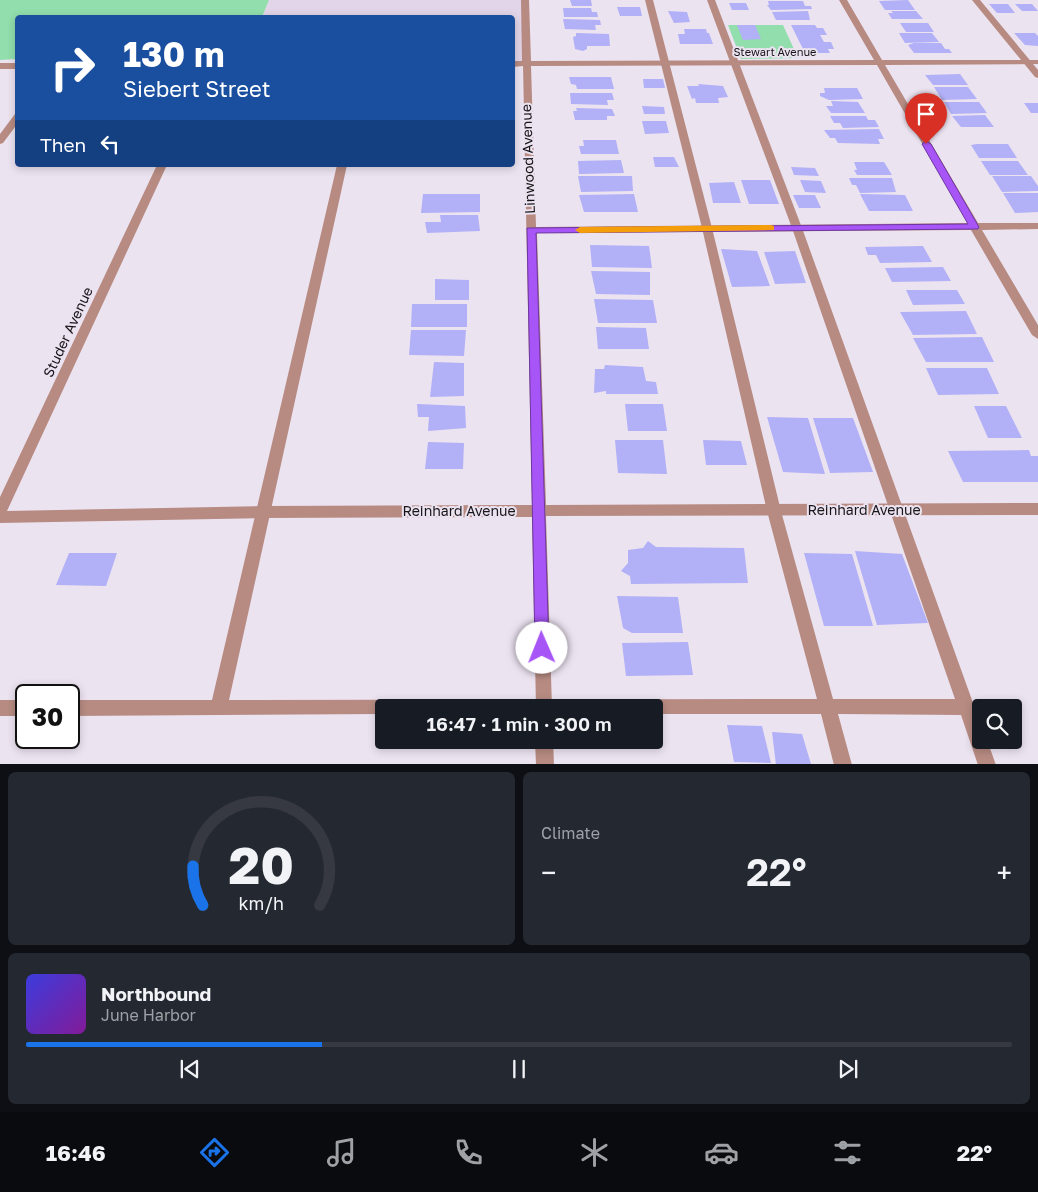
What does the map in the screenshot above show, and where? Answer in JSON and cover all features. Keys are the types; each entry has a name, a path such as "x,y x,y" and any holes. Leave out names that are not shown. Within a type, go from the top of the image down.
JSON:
{"street":[{"name":"Linwood Avenue","path":"525,0 544,699"},
{"path":"649,0 707,228 774,511 843,764"},
{"path":"711,0 797,228 987,764"},
{"path":"843,0 1038,336"},
{"path":"976,0 1038,75"},
{"name":"Stewart Avenue","path":"515,64 1038,62"},
{"path":"0,66 15,66"},
{"path":"0,141 15,120"},
{"name":"Studer Avenue","path":"0,512 161,167"},
{"path":"219,707 342,167"},
{"path":"531,230 1038,226"},
{"name":"Reinhard Avenue","path":"0,517 263,512 1038,509"},
{"path":"80,708 375,707"},
{"path":"663,707 966,707"},
{"path":"0,708 15,708"},
{"path":"544,749 545,764"}],"shaded area":[{"path":"269,0 524,0 525,65 515,65 515,15 263,15"}],"green space":[{"path":"0,0 269,0 263,15 15,15 15,59 0,60"},
{"path":"728,25 783,25 798,58 741,59"}],"building":[{"path":"570,0 591,0 592,6 572,6"},
{"path":"908,0 915,10 885,10 879,1"},
{"path":"768,1 803,1 805,6 811,6 812,9 771,10 767,5 769,5"},
{"path":"729,3 746,3 749,10 732,10"},
{"path":"989,4 1008,4 1015,13 997,13"},
{"path":"1015,4 1032,4 1038,11 1022,11"},
{"path":"617,7 640,7 642,16 620,16"},
{"path":"563,8 591,8 592,12 597,12 598,17 564,17"},
{"path":"668,11 687,12 690,22 674,23"},
{"path":"808,11 810,20 776,20 772,12"},
{"path":"891,11 916,11 923,19 892,19 888,13 893,13"},
{"path":"563,19 600,20 601,25 595,25 596,30 565,29"},
{"path":"900,23 928,23 934,32 906,32"},
{"path":"737,25 755,25 761,39 743,40"},
{"path":"791,25 815,25 817,28 823,28 827,35 820,35 824,42 831,42 834,49 828,49 830,53 805,53"},
{"path":"684,29 706,29 713,44 680,44 678,34 685,34"},
{"path":"576,33 609,34 610,46 587,46 587,49 583,51 575,49 573,37 576,36"},
{"path":"899,33 932,33 939,42 905,43"},
{"path":"1014,33 1035,33 1038,36 1038,46 1025,45"},
{"path":"914,43 941,43 945,49 949,49 952,53 914,53 908,45"},
{"path":"960,74 968,85 933,85 925,75"},
{"path":"569,77 611,77 614,89 577,89 576,85 571,84"},
{"path":"643,79 663,79 665,88 644,88"},
{"path":"698,84 723,86 728,97 718,98 719,103 696,103 695,98 692,99 687,86 699,86"},
{"path":"934,87 968,87 977,99 942,100"},
{"path":"824,88 857,88 863,99 829,100 820,96 820,93 825,93"},
{"path":"570,93 612,93 614,100 607,100 608,105 571,104"},
{"path":"831,101 858,102 865,113 831,113 826,106 833,106"},
{"path":"944,102 979,102 987,113 951,114"},
{"path":"1024,103 1038,103 1038,113 1031,113"},
{"path":"642,106 664,107 665,114 644,114"},
{"path":"576,108 612,109 615,116 607,116 607,120 575,120 573,111 577,111"},
{"path":"985,115 994,127 961,127 952,116"},
{"path":"830,116 866,116 868,120 875,120 879,127 843,128 840,123 834,123"},
{"path":"642,121 666,121 669,133 645,134"},
{"path":"879,129 884,139 878,139 880,144 838,143 835,138 830,138 824,130"},
{"path":"583,140 616,140 619,154 581,154 579,146 584,146"},
{"path":"1008,144 1017,158 979,158 971,145"},
{"path":"653,157 674,157 679,167 655,167"},
{"path":"621,160 624,173 579,174 578,161"},
{"path":"981,161 1018,161 1028,175 990,175"},
{"path":"854,162 884,162 892,175 857,175 854,170 857,170"},
{"path":"791,167 815,168 819,176 794,175"},
{"path":"578,176 632,176 633,191 581,192"},
{"path":"992,176 1031,176 1038,186 1038,191 1002,192"},
{"path":"849,178 892,178 896,192 860,193 856,185 852,185"},
{"path":"741,180 770,180 779,204 749,204"},
{"path":"800,180 821,181 826,193 805,192"},
{"path":"734,182 741,203 713,203 709,183"},
{"path":"1003,193 1038,193 1038,212 1015,213"},
{"path":"423,194 480,194 480,212 421,213"},
{"path":"634,194 638,212 584,212 579,195"},
{"path":"860,194 905,195 913,211 869,211"},
{"path":"793,195 815,195 821,208 799,208"},
{"path":"440,215 478,215 480,231 427,233 425,222 441,222"},
{"path":"590,245 649,246 652,268 592,267"},
{"path":"923,246 932,262 880,263 876,255 868,255 865,247"},
{"path":"721,249 757,251 770,286 732,287"},
{"path":"795,251 806,283 775,284 764,252"},
{"path":"943,267 951,281 892,282 885,268"},
{"path":"591,271 650,272 650,295 596,294"},
{"path":"435,279 469,280 469,300 435,300"},
{"path":"906,290 957,290 965,304 913,305"},
{"path":"594,299 653,300 657,323 598,323"},
{"path":"412,304 467,304 467,327 411,327"},
{"path":"966,311 977,334 913,335 900,312"},
{"path":"596,327 646,328 649,349 598,349"},
{"path":"411,330 466,330 464,356 409,355"},
{"path":"982,337 994,362 926,362 913,338"},
{"path":"434,362 464,363 464,396 430,397"},
{"path":"605,365 643,367 646,381 656,382 658,394 606,394 606,391 594,393 595,369 604,369"},
{"path":"926,368 987,368 999,394 938,395"},
{"path":"417,404 465,406 466,428 428,431 429,417 418,417"},
{"path":"625,404 663,404 667,431 628,431"},
{"path":"974,406 1006,406 1022,438 988,438"},
{"path":"767,417 808,418 825,474 783,472"},
{"path":"813,418 853,418 873,472 830,473"},
{"path":"615,440 663,440 667,474 618,473"},
{"path":"703,440 741,441 747,465 706,465"},
{"path":"428,442 464,443 463,469 425,469"},
{"path":"1029,450 1031,456 1038,456 1038,482 963,482 948,451"},
{"path":"648,541 656,547 744,548 748,583 631,584 630,576 621,571 628,563 628,550 643,548"},
{"path":"855,551 902,554 928,623 877,625"},
{"path":"69,553 117,553 106,586 56,585"},
{"path":"804,553 852,554 873,626 824,626"},
{"path":"617,596 678,597 683,633 632,633 623,628"},
{"path":"688,642 693,675 626,676 622,643"},
{"path":"727,725 762,726 771,763 734,762"},
{"path":"772,732 802,734 811,764 776,764"}],"slow traffic":[{"path":"580,230 771,228"}],"route":[{"path":"542,648 531,230 975,227 926,144"}]}
